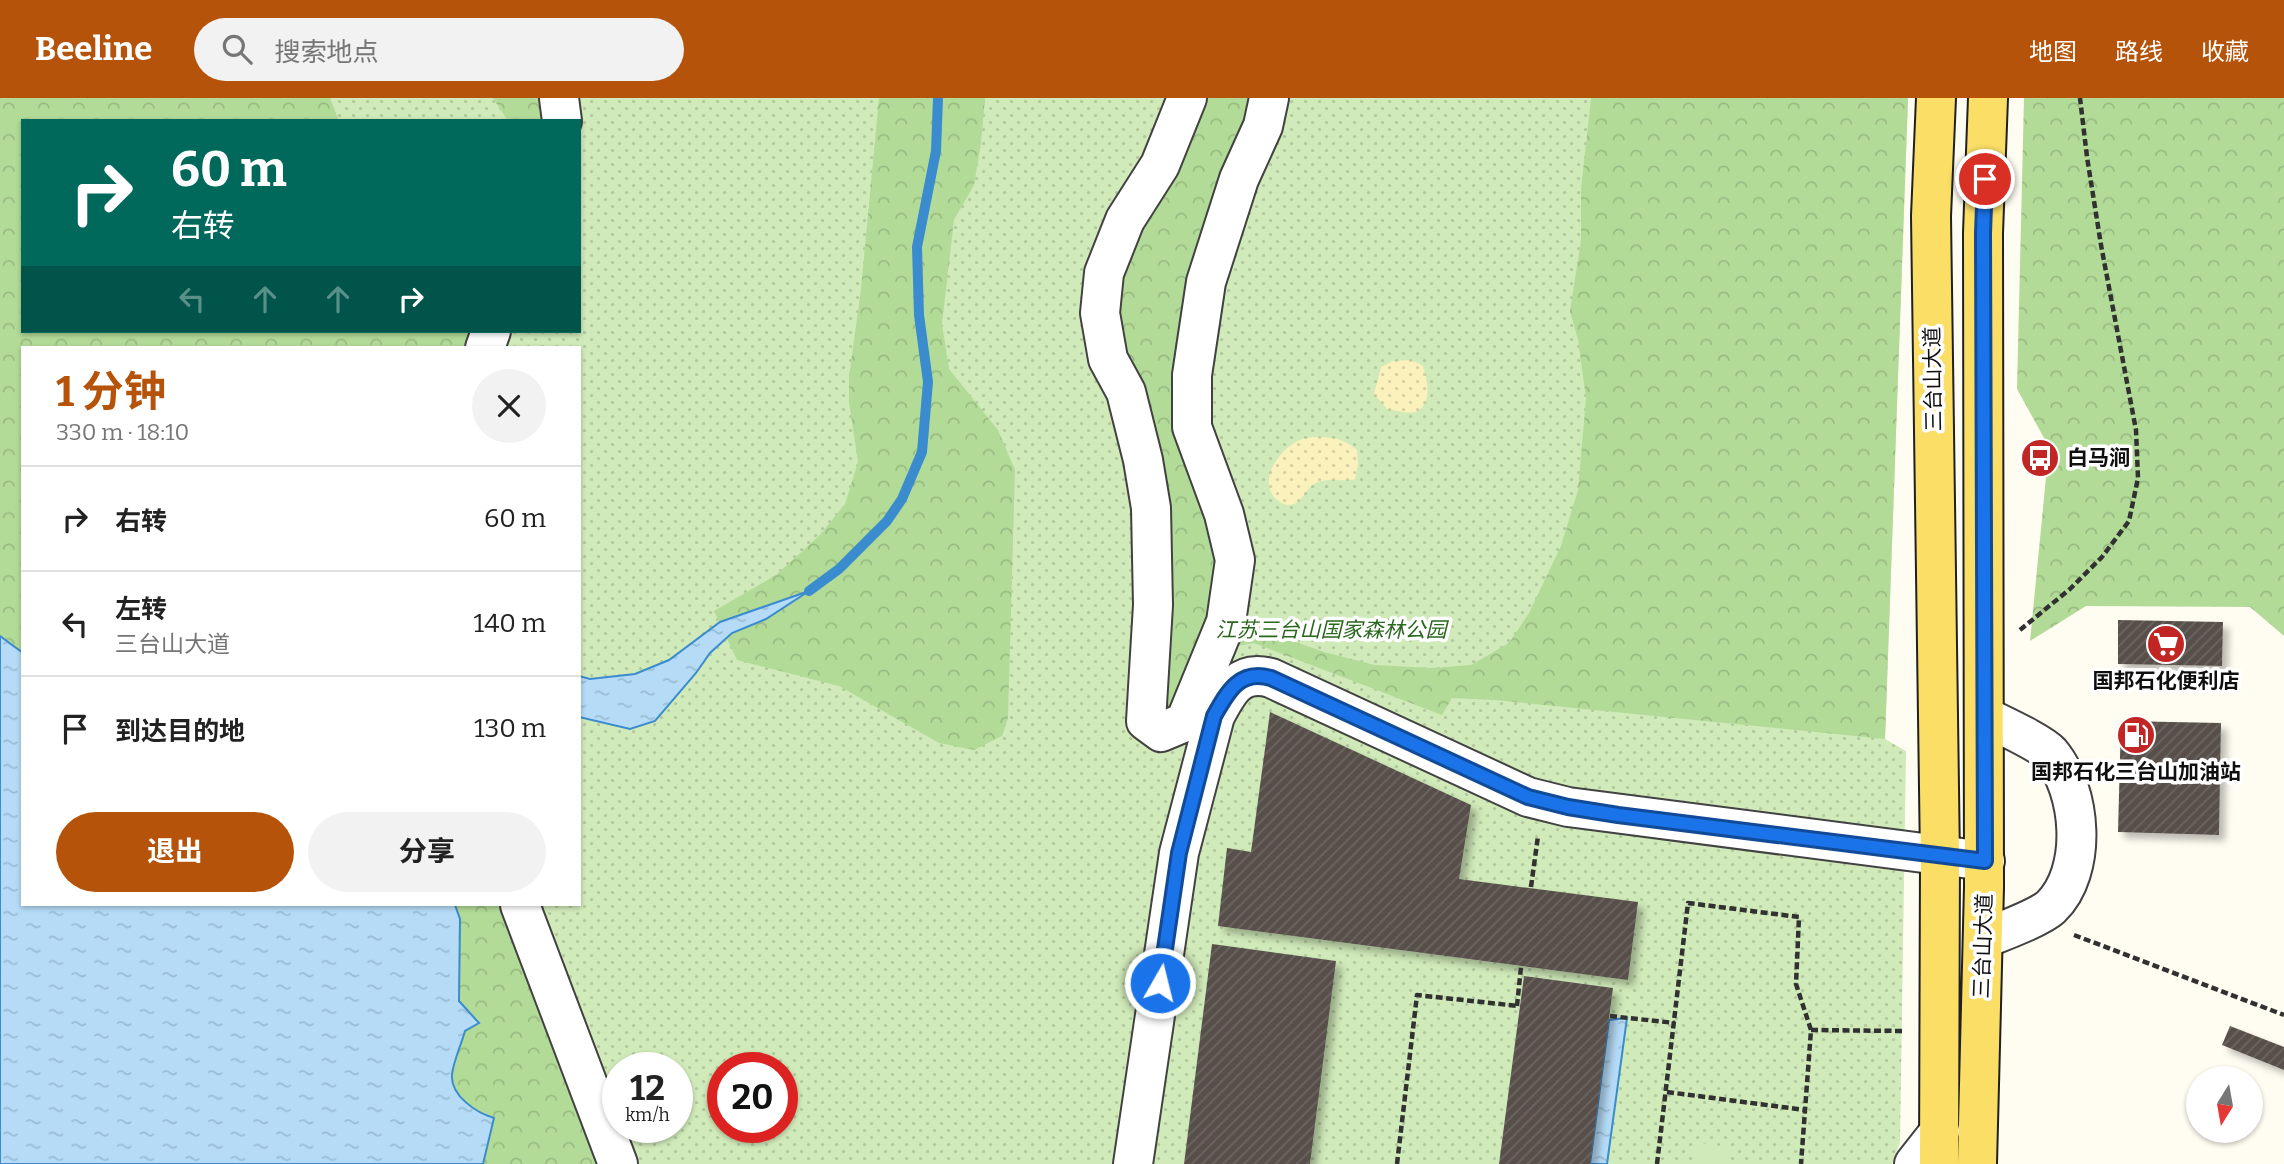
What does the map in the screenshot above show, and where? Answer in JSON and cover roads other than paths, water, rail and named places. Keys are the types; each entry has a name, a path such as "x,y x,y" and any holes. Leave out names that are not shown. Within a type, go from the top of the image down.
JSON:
{"main road":[{"name":"三台山大道","path":"1936,98 1931,216 1940,856 1939,1147"},
{"name":"三台山大道","path":"1977,1164 1985,861 1983,233 1988,98"}],"lane":[{"path":"559,98 562,119"},
{"path":"1187,98 1160,164 1125,220 1104,274 1100,313 1108,359 1126,392 1143,460 1151,508 1153,605 1146,721 1161,732 1185,722 1226,622 1235,560 1224,514 1192,427 1192,375 1206,282 1240,179 1263,126 1269,98"},
{"path":"1133,1164 1179,853 1214,716 1226,695 1243,678 1258,675 1271,678 1517,792 1568,807 1985,861"},
{"path":"1983,939 2049,910 2065,892 2074,855 2076,809 2068,782 2048,751 1984,716"},
{"path":"520,906 618,1164"},
{"path":"1914,1164 1939,1147"}],"water":[{"path":"809,591 766,619 732,633 710,653 655,721 630,729 581,717 581,677 590,679 635,674 669,660 720,622"},
{"path":"0,636 21,652 21,906 455,906 460,919 459,1001 479,1023 465,1031 453,1069 453,1082 455,1089 466,1102 494,1118 483,1164 0,1164"},
{"path":"1627,1018 1607,1164 1590,1164 1609,1020"}],"waterway":[{"path":"809,591 839,569 887,521 902,499 922,452 928,382 919,315 917,247 936,151 938,98"}],"place":[{"name":"白马涧","path":"2040,458"},
{"name":"国邦石化便利店","path":"2166,644"},
{"name":"国邦石化三台山加油站","path":"2136,735"}],"park label":[{"name":"江苏三台山国家森林公园","path":"1331,630"}]}
